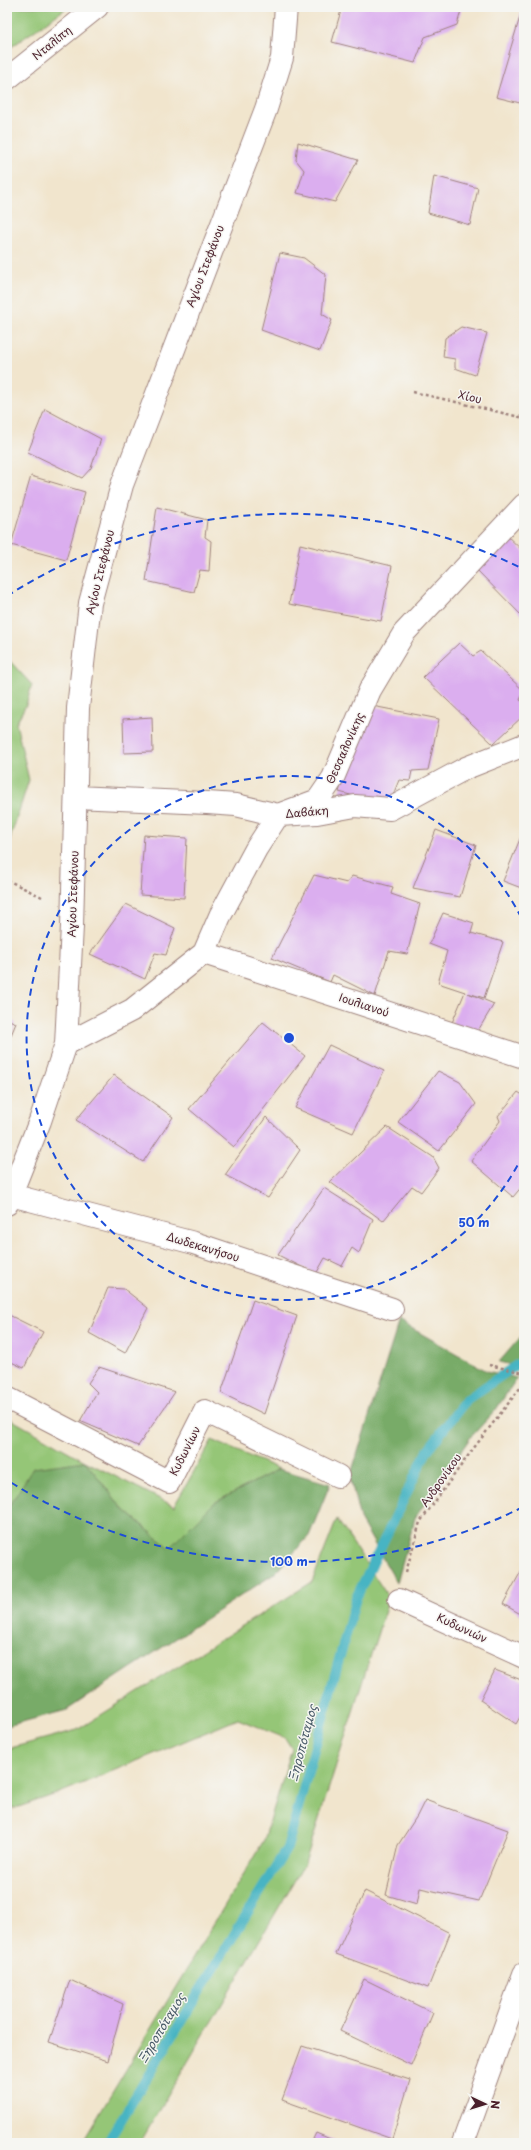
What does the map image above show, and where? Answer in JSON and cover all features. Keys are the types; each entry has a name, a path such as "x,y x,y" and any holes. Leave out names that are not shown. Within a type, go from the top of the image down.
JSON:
{"street":[{"name":"Νταλίπη","path":"7,79 97,7"},
{"name":"Αγίου Στεφάνου","path":"9,1199 40,1121 66,1044 72,912 78,708 90,603 122,484 266,109 282,58 286,7"},
{"name":"Θεσσαλονίκης","path":"278,815 318,800 333,778 370,690 404,633 524,505"},
{"name":"Δαβάκη","path":"76,797 207,802 236,805 278,815 317,813 355,806 390,810 466,768 524,746"},
{"path":"66,1044 132,1010 204,952 220,916 256,848 278,815"},
{"name":"Ιουλιανού","path":"204,952 524,1057"},
{"name":"Δωδεκανήσου","path":"9,1199 194,1243 392,1309"},
{"name":"Κυδωνίων","path":"7,1398 169,1482 205,1411 338,1476"},
{"name":"Κυδωνιών","path":"399,1600 524,1657"},
{"path":"463,2143 524,1974"}],"path":[{"name":"Χίου","path":"413,392 524,418"},
{"path":"7,880 72,912"},
{"path":"489,1364 524,1373"},
{"name":"Ανδρονίκου","path":"399,1600 420,1522 473,1449 524,1383"}],"green space":[{"path":"7,7 68,7 7,50"},
{"path":"7,658 32,685 26,705 16,723 29,780 7,848"},
{"path":"399,1321 487,1371 517,1378 495,1411 470,1438 415,1518 397,1583 360,1519 350,1477"},
{"path":"524,1333 524,1368 499,1362"},
{"path":"7,1417 85,1461 7,1510"},
{"path":"212,1440 279,1469 214,1503 169,1548 122,1508 85,1461 174,1506"},
{"path":"85,1461 122,1508 169,1548 214,1503 279,1469 330,1484 309,1536 274,1574 67,1710 7,1726 7,1510 33,1468"},
{"path":"337,1519 389,1598 305,1863 140,2143 82,2143 264,1840 292,1749 285,1738 238,1719 62,1792 7,1811 7,1749 77,1730 312,1582"}],"building":[{"path":"342,7 462,7 457,25 425,37 415,63 332,42"},
{"path":"524,7 524,104 496,97"},
{"path":"298,142 358,160 335,202 297,193 304,170 296,160"},
{"path":"434,176 478,188 470,225 428,213"},
{"path":"280,253 304,258 326,275 322,314 332,320 320,351 261,330"},
{"path":"461,327 487,333 475,375 455,368 455,359 443,357 445,338"},
{"path":"45,409 101,439 91,468 82,478 28,452"},
{"path":"31,476 85,492 66,560 11,545"},
{"path":"157,507 207,520 205,537 211,541 209,571 200,570 194,592 146,581"},
{"path":"504,533 524,552 524,618 473,566"},
{"path":"300,544 392,566 381,621 289,604"},
{"path":"459,643 473,656 481,651 524,691 520,700 524,703 524,715 493,744 423,677"},
{"path":"367,705 439,719 428,770 412,771 410,781 399,780 389,805 339,792"},
{"path":"152,717 153,752 124,753 123,719"},
{"path":"524,829 524,889 503,881"},
{"path":"436,830 476,845 460,897 413,888"},
{"path":"144,835 187,838 184,898 140,895"},
{"path":"314,875 347,883 352,876 393,887 391,894 420,904 407,954 389,951 375,996 333,975 330,982 272,958"},
{"path":"126,904 175,928 166,955 155,953 145,979 90,954"},
{"path":"443,913 474,923 471,933 503,942 484,998 468,993 494,1004 476,1034 451,1025 465,992 438,983 447,951 429,944"},
{"path":"7,1019 16,1023 7,1045"},
{"path":"263,1022 305,1056 234,1147 189,1109"},
{"path":"329,1045 384,1071 353,1133 295,1108"},
{"path":"438,1071 460,1082 476,1104 439,1151 398,1122"},
{"path":"114,1075 173,1117 143,1162 76,1120"},
{"path":"518,1092 524,1096 524,1184 513,1197 471,1161 500,1121 498,1116"},
{"path":"266,1117 300,1150 268,1198 225,1175"},
{"path":"387,1127 433,1157 439,1168 421,1192 412,1186 383,1221 330,1182"},
{"path":"324,1188 373,1219 359,1253 352,1248 342,1266 325,1258 316,1274 278,1255"},
{"path":"108,1288 124,1289 148,1308 125,1353 89,1333"},
{"path":"253,1300 297,1316 264,1414 221,1393"},
{"path":"7,1314 43,1332 24,1368 7,1360"},
{"path":"99,1367 175,1392 138,1446 80,1421 97,1392 88,1383"},
{"path":"524,1566 524,1616 503,1604"},
{"path":"495,1670 524,1681 524,1710 516,1724 480,1700"},
{"path":"425,1800 508,1830 479,1901 420,1888 417,1904 386,1895 398,1845 417,1816"},
{"path":"365,1891 450,1933 428,1988 336,1954"},
{"path":"364,1979 433,2013 411,2065 340,2031"},
{"path":"70,1980 123,2004 108,2061 49,2042"},
{"path":"302,2046 410,2080 392,2139 282,2100"},
{"path":"316,2133 340,2143 311,2143"}],"waterway":[{"name":"Ξηροπόταμος","path":"107,2143 287,1848 356,1598 427,1451 466,1400 524,1360"}]}
